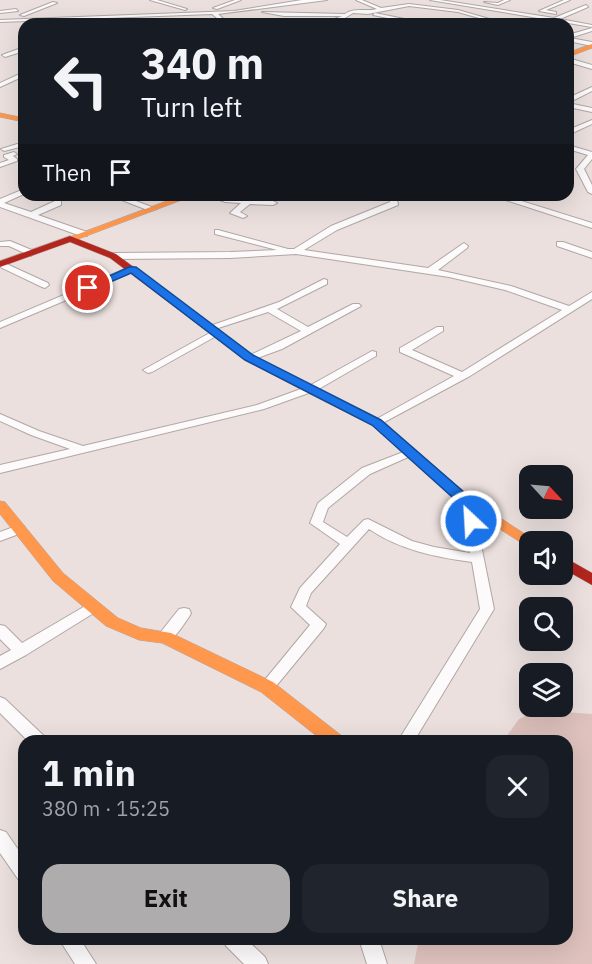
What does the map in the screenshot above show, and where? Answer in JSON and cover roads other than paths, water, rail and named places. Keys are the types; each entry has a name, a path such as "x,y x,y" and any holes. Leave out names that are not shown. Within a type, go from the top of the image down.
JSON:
{"main road":[{"path":"574,52 592,45"},
{"path":"0,115 18,117"},
{"path":"0,264 175,201"},
{"path":"70,239 112,256 132,269 249,358 313,388 377,423 468,503 519,535"},
{"path":"0,505 38,548 58,577 112,622 130,630 165,638 219,666 267,687 328,735"},
{"path":"573,568 592,580"}],"street":[{"path":"152,0 172,7 216,13 257,10 325,0"},
{"path":"193,18 239,0"},
{"path":"270,8 311,0"},
{"path":"358,0 381,9"},
{"path":"432,0 541,18"},
{"path":"475,0 567,15"},
{"path":"484,9 508,0"},
{"path":"541,11 568,0"},
{"path":"2,13 24,15 37,11 32,9 55,3"},
{"path":"351,7 366,4"},
{"path":"371,13 381,9 409,5 458,11 483,18"},
{"path":"559,18 586,6"},
{"path":"149,9 172,7"},
{"path":"2,13 16,10"},
{"path":"257,10 286,15 320,12 346,15"},
{"path":"343,18 352,11 395,18"},
{"path":"84,18 207,12"},
{"path":"234,12 252,16"},
{"path":"216,13 221,18"},
{"path":"2,21 18,20"},
{"path":"2,21 18,25"},
{"path":"574,24 592,28"},
{"path":"574,36 592,28"},
{"path":"574,40 592,45"},
{"path":"0,62 5,56 17,59"},
{"path":"574,62 592,67"},
{"path":"0,85 18,77"},
{"path":"574,100 592,89"},
{"path":"574,105 592,110"},
{"path":"574,130 592,122"},
{"path":"2,148 18,145"},
{"path":"2,148 14,154 6,156 18,161"},
{"path":"574,149 592,154 580,169 592,192"},
{"path":"0,165 15,160"},
{"path":"574,174 582,176"},
{"path":"0,203 18,194"},
{"path":"130,201 153,209"},
{"path":"243,216 234,213 249,201 273,203"},
{"path":"112,256 230,255 293,251 334,228 395,203 393,201"},
{"path":"513,201 592,226"},
{"path":"0,203 84,234"},
{"path":"31,215 58,203"},
{"path":"218,232 293,251 429,272 508,288 570,309"},
{"path":"0,244 10,243 31,253"},
{"path":"560,244 592,255"},
{"path":"429,272 464,246"},
{"path":"0,264 45,285"},
{"path":"0,325 132,269"},
{"path":"148,370 212,330 269,308 324,282"},
{"path":"377,423 462,376 592,295"},
{"path":"249,358 356,306"},
{"path":"269,308 308,331"},
{"path":"440,329 404,350 462,376"},
{"path":"0,469 260,407 313,388 372,354"},
{"path":"0,417 35,433 83,449"},
{"path":"349,544 316,523 322,506 366,471 411,452"},
{"path":"410,735 487,609 468,503"},
{"path":"267,687 319,624 298,607 304,591 368,523 392,540 406,545 478,558"},
{"path":"0,537 19,529"},
{"path":"0,663 92,607"},
{"path":"165,638 184,613"},
{"path":"0,630 21,651"},
{"path":"0,703 32,735"},
{"path":"0,838 18,864"},
{"path":"73,945 86,964"},
{"path":"239,945 258,964"},
{"path":"371,945 377,964"}]}
